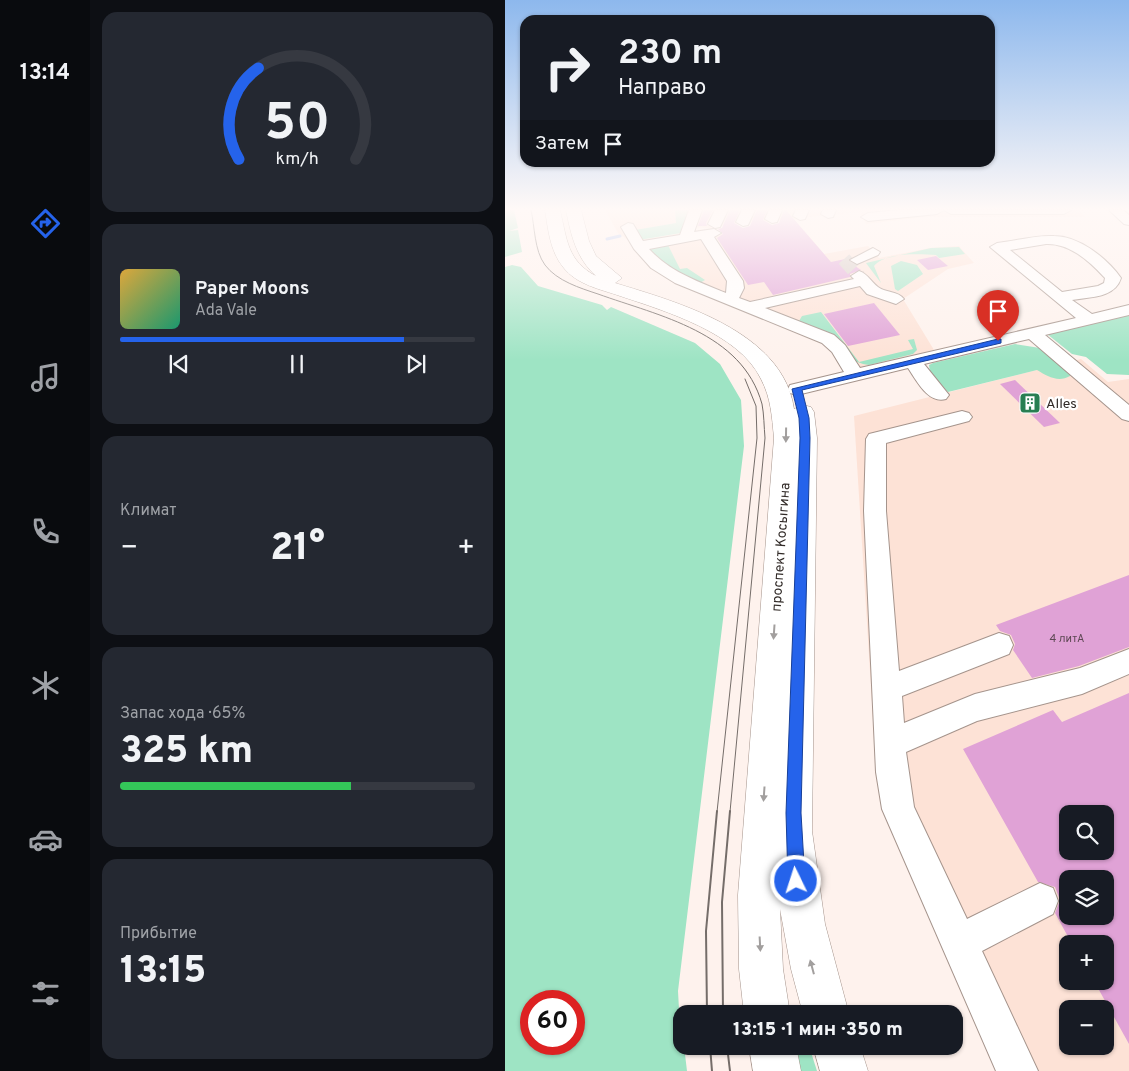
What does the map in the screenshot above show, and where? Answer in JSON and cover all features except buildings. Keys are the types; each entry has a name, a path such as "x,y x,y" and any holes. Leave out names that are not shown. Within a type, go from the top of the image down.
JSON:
{"main road":[{"name":"проспект Косыгина","path":"567,260 573,269 595,282 702,319 734,336 759,358 769,372 783,402 786,438 759,895 760,960 766,1005"},
{"name":"проспект Косыгина","path":"589,260 595,268 615,279 712,312 746,330 774,354 785,368 797,389 804,418 805,438 793,841 797,891 804,934 823,1005"},
{"path":"774,1055 777,1071"},
{"path":"839,1055 844,1071"}],"street":[{"path":"653,260 667,273 828,339 839,348 855,375"},
{"path":"725,260 735,281 736,288 731,299"},
{"path":"1012,260 1027,269 1089,320"},
{"path":"1059,297 1102,290 1111,285 1113,278 1094,260"},
{"path":"752,307 856,280 880,295 896,299"},
{"path":"797,389 1129,310"},
{"path":"1032,333 1129,415"},
{"path":"912,362 939,395"},
{"path":"962,417 876,440 875,511 892,772 898,809 1017,1071"},
{"path":"887,689 999,645"},
{"path":"890,744 975,708 1082,680 1128,661"},
{"path":"960,943 1041,902"}],"shaded area":[{"path":"661,260 971,260 974,263 948,269 903,299 934,350 860,368 844,348 682,279"},
{"path":"1081,359 1108,382 1129,379 1129,1071 1003,1071 877,783 854,416"}],"green space":[{"path":"659,260 675,260 680,269 687,268 705,280 698,284 672,272"},
{"path":"881,260 874,266 881,283 866,263"},
{"path":"901,261 917,265 923,274 898,291 895,289 891,266"},
{"path":"512,265 521,267 538,286 602,305 607,310 611,307 695,343 720,364 741,400 744,446 678,991 679,1005 673,1005 673,1055 685,1055 687,1071 505,1071 505,267"},
{"path":"821,312 859,362 913,349 908,340 914,339 917,350 913,354 869,365 855,361 842,345 799,321 802,316"},
{"path":"1129,315 1129,375 1107,374 1086,357 1072,354 1047,334"},
{"path":"1015,344 1040,348 1070,373 1070,376 1057,379 1037,370 948,392 930,372 929,365 933,363"},
{"path":"812,1055 817,1071 800,1071 796,1056"}],"tunnel":[{"path":"845,260 859,276"}],"tram line":[{"path":"542,260 550,271 562,280 671,319 717,343 737,360 752,380 762,404 765,438 730,812"},
{"path":"717,812 757,438 756,406 745,379"},
{"path":"707,1005 706,931 717,811"},
{"path":"723,1005 722,902 730,811"},
{"path":"711,1055 712,1071"},
{"path":"728,1055 730,1071"}],"place":[{"name":"Alles","path":"1030,403"}],"route":[{"path":"796,881 793,813 805,438 804,418 797,389 998,341"}]}
